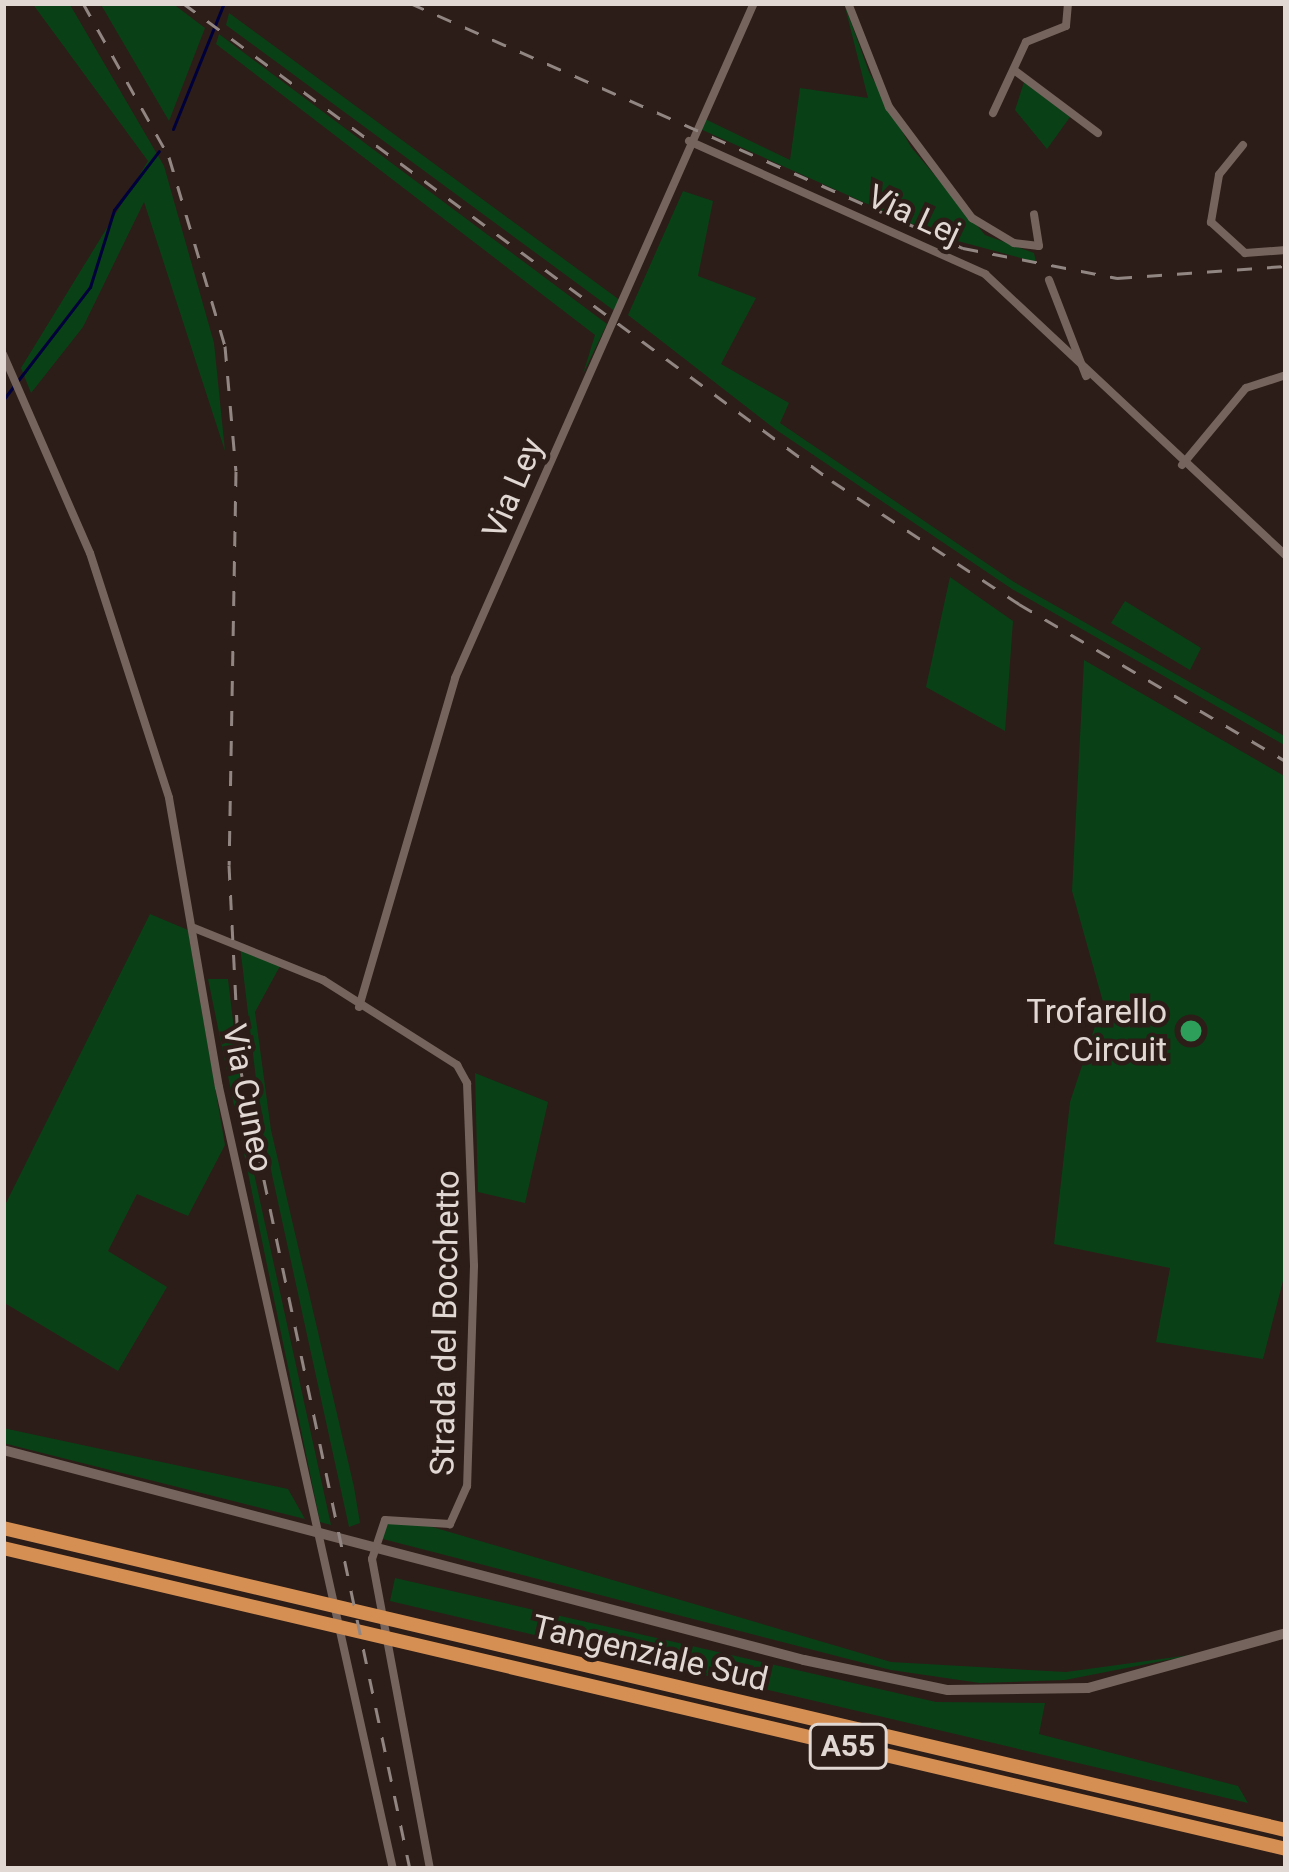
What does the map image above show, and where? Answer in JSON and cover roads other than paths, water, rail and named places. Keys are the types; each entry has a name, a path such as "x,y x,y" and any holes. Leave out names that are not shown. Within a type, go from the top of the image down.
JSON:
{"highway":[{"name":"Tangenziale Sud","path":"3,1528 1286,1830"},
{"name":"Tangenziale Sud","path":"3,1548 1286,1849"}],"street":[{"name":"Via Ley","path":"359,1007 454,678 660,227 689,141 754,3"},
{"path":"848,3 889,107 972,218 1014,243 1039,246 1034,214"},
{"path":"993,113 1026,42 1066,26 1068,3"},
{"path":"1014,70 1098,133"},
{"name":"Via Lej","path":"689,141 985,274 1087,378 1286,556"},
{"path":"1243,145 1219,176 1211,222 1245,254 1286,250"},
{"path":"1049,280 1087,378"},
{"name":"Via Cuneo","path":"3,354 25,394 140,693 194,928 219,1087 393,1869"},
{"path":"1183,465 1246,388 1286,375"},
{"name":"Strada del Bocchetto","path":"194,928 283,961 457,1065 469,1091 467,1486 450,1524 385,1520 372,1559 430,1869"},
{"path":"3,1450 804,1660 948,1690 1088,1688 1286,1633"}],"waterway":[{"path":"173,129 224,3"},
{"path":"3,400 90,287 114,210 159,151"}],"railway":[{"path":"83,3 169,157 225,346 236,471 229,865 239,1062 410,1869"},
{"path":"183,3 832,481 1019,604 1286,761"},
{"path":"410,3 963,248 1117,278 1286,266"}],"place":[{"name":"Trofarello Circuit","path":"1191,1031"}]}
